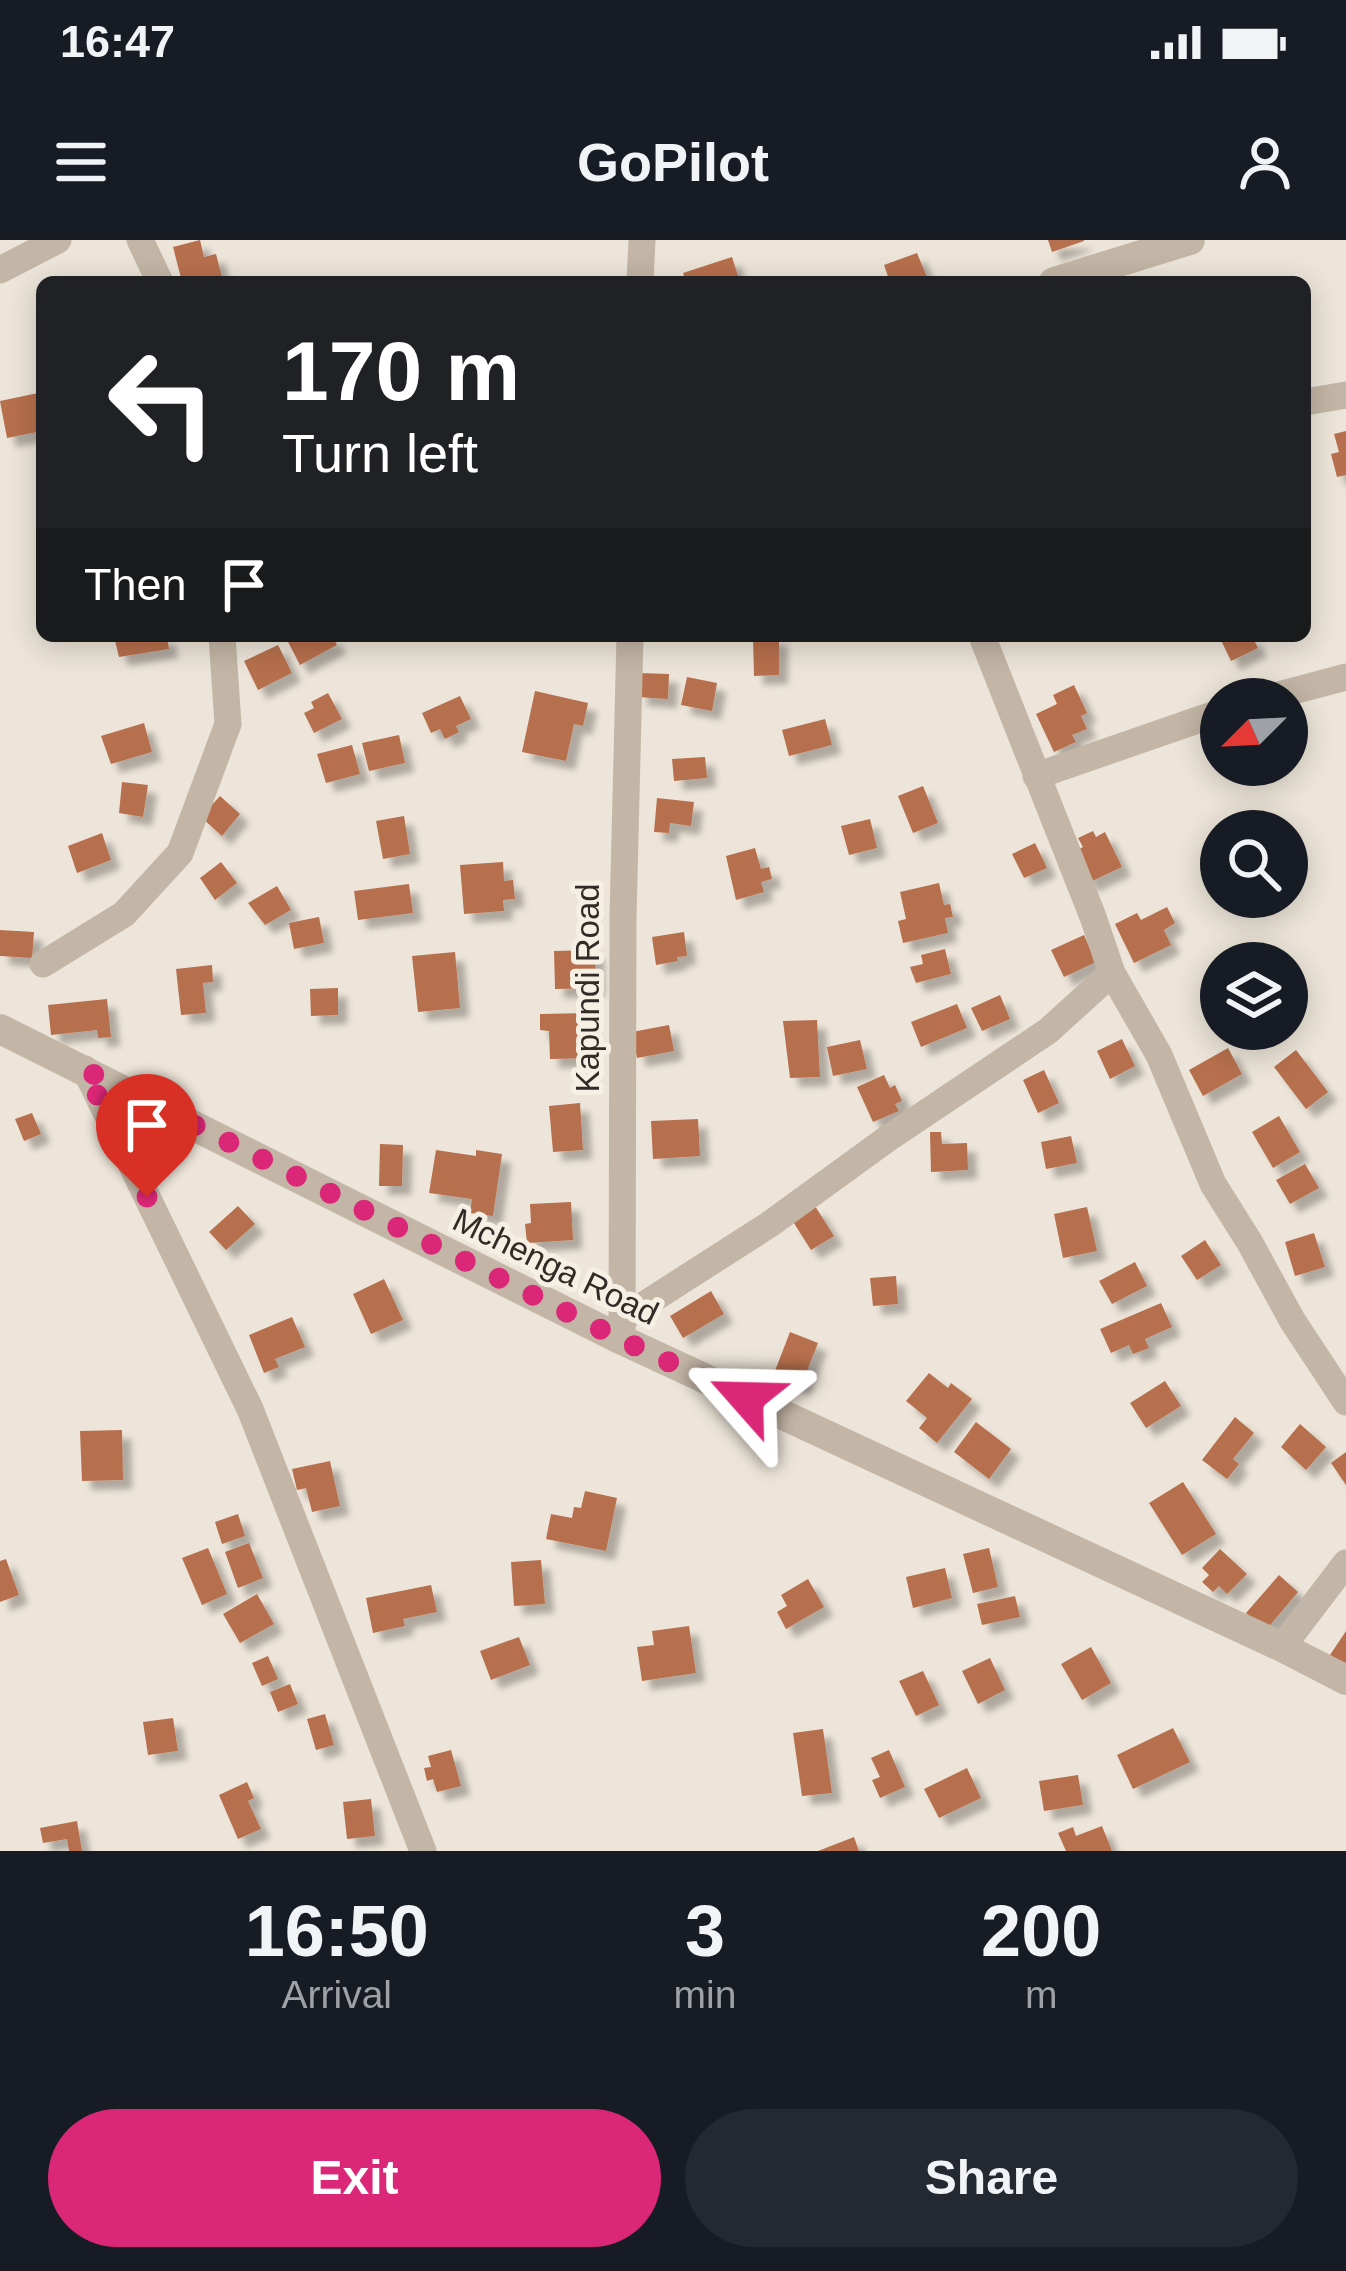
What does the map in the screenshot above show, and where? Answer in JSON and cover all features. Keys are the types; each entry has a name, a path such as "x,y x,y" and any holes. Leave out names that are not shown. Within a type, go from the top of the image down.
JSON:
{"street":[{"path":"0,270 58,240"},
{"path":"140,240 157,276"},
{"path":"640,276 642,240"},
{"path":"1073,276 1190,240"},
{"path":"1311,401 1346,395"},
{"path":"43,964 124,914 180,853 228,724 222,642"},
{"name":"Kapundi Road","path":"622,1329 622,917 630,642"},
{"path":"984,642 1112,973 1160,1054 1214,1184 1292,1320 1346,1402"},
{"path":"1308,687 1346,676"},
{"path":"1036,776 1200,719"},
{"path":"622,1329 887,1139 1048,1031 1112,973"},
{"name":"Mchenga Road","path":"0,1029 1346,1680"},
{"path":"85,1070 250,1409 423,1851"},
{"path":"1282,1647 1346,1563"}],"building":[{"path":"200,240 204,257 216,254 222,276 180,276 173,247"},
{"path":"1048,240 1084,240 1084,241 1052,252"},
{"path":"917,253 927,276 888,276 884,265"},
{"path":"732,257 738,276 684,276"},
{"path":"36,393 36,432 7,438 0,401"},
{"path":"1346,431 1346,475 1337,477 1331,454 1339,452 1334,434"},
{"path":"115,642 168,642 169,649 119,657"},
{"path":"288,642 335,642 337,645 300,665"},
{"path":"753,642 779,642 779,675 754,676"},
{"path":"1222,642 1255,642 1258,648 1231,661"},
{"path":"278,645 292,673 258,690 244,661"},
{"path":"639,673 669,674 668,699 638,697"},
{"path":"687,677 717,683 712,711 681,705"},
{"path":"1074,685 1087,713 1081,716 1087,729 1072,735 1076,742 1054,752 1036,714 1057,704 1053,695"},
{"path":"535,691 588,703 583,726 574,724 566,761 522,752"},
{"path":"328,693 342,719 314,733 304,713 314,708 311,702"},
{"path":"460,696 471,719 445,739 440,729 431,733 422,713"},
{"path":"825,719 832,745 789,756 782,730"},
{"path":"144,723 152,752 111,764 101,736"},
{"path":"399,735 405,763 369,771 362,743"},
{"path":"352,745 360,774 326,783 317,754"},
{"path":"705,757 707,778 674,781 672,759"},
{"path":"122,782 148,785 143,817 119,813"},
{"path":"923,786 938,823 913,833 898,796"},
{"path":"220,796 240,814 222,836 201,817"},
{"path":"657,798 694,802 691,826 670,823 669,833 654,832"},
{"path":"404,816 410,854 383,859 376,821"},
{"path":"870,819 877,848 849,855 841,826"},
{"path":"1093,831 1096,837 1105,832 1122,867 1088,883 1073,852 1083,847 1078,838"},
{"path":"102,833 111,860 77,873 68,846"},
{"path":"1035,843 1047,868 1024,878 1012,854"},
{"path":"755,848 761,869 769,867 772,879 761,882 764,892 736,900 726,856"},
{"path":"221,862 237,883 215,900 200,878"},
{"path":"503,862 504,881 513,880 515,899 503,900 504,911 464,914 460,865"},
{"path":"939,883 944,905 950,904 953,917 945,918 948,933 903,943 898,921 906,919 900,892"},
{"path":"409,884 413,913 358,920 354,891"},
{"path":"277,886 291,910 265,925 248,903"},
{"path":"1167,907 1175,923 1164,930 1171,945 1134,963 1115,924 1137,913 1141,920"},
{"path":"319,917 324,943 294,949 289,923"},
{"path":"0,930 34,932 32,958 0,956"},
{"path":"684,932 687,956 656,965 652,937"},
{"path":"1084,935 1096,962 1064,977 1051,950"},
{"path":"945,949 951,974 916,983 910,967 923,964 921,955"},
{"path":"595,950 596,988 555,989 554,951"},
{"path":"455,952 460,1008 418,1012 412,956"},
{"path":"212,965 213,982 203,983 206,1013 181,1015 176,969"},
{"path":"338,988 338,1015 311,1016 310,989"},
{"path":"1000,995 1010,1019 982,1031 971,1008"},
{"path":"107,999 111,1037 98,1038 97,1030 51,1035 48,1005"},
{"path":"957,1004 967,1028 921,1047 911,1022"},
{"path":"588,1013 589,1058 550,1059 549,1031 540,1030 540,1014"},
{"path":"817,1020 820,1077 790,1078 783,1021"},
{"path":"669,1025 674,1051 637,1058 632,1032"},
{"path":"1122,1039 1135,1066 1110,1079 1097,1051"},
{"path":"860,1040 867,1069 833,1076 827,1047"},
{"path":"1229,1050 1242,1074 1203,1096 1189,1070"},
{"path":"1296,1050 1328,1092 1306,1109 1274,1067"},
{"path":"1044,1070 1059,1103 1038,1113 1023,1080"},
{"path":"884,1075 902,1101 895,1104 899,1111 873,1122 857,1087"},
{"path":"580,1103 583,1150 553,1152 549,1106"},
{"path":"32,1113 41,1134 24,1141 15,1119"},
{"path":"1279,1116 1300,1152 1273,1168 1252,1132"},
{"path":"698,1119 700,1156 653,1159 651,1121"},
{"path":"930,1132 941,1132 942,1144 967,1143 968,1170 931,1172"},
{"path":"1071,1136 1077,1163 1046,1169 1041,1142"},
{"path":"380,1144 403,1145 402,1186 379,1186"},
{"path":"436,1150 502,1154 493,1216 470,1213 472,1199 429,1193"},
{"path":"1305,1164 1319,1188 1290,1204 1276,1180"},
{"path":"571,1202 573,1240 527,1243 530,1204"},
{"path":"238,1206 255,1224 226,1250 209,1232"},
{"path":"815,1206 834,1236 811,1250 792,1220"},
{"path":"1087,1207 1097,1251 1063,1258 1054,1214"},
{"path":"1314,1233 1325,1267 1295,1276 1285,1242"},
{"path":"1205,1240 1221,1265 1197,1280 1181,1256"},
{"path":"1135,1262 1147,1286 1112,1304 1099,1281"},
{"path":"896,1276 898,1304 873,1306 870,1278"},
{"path":"384,1279 403,1320 371,1334 353,1294"},
{"path":"711,1291 724,1314 683,1338 670,1316"},
{"path":"1161,1303 1172,1327 1145,1339 1149,1348 1133,1354 1129,1345 1111,1353 1100,1329"},
{"path":"292,1317 305,1347 275,1359 279,1367 264,1373 249,1335"},
{"path":"790,1332 818,1343 801,1386 773,1376"},
{"path":"929,1373 972,1399 937,1443 919,1428 927,1418 906,1401"},
{"path":"1165,1381 1181,1406 1146,1428 1130,1403"},
{"path":"1235,1417 1254,1433 1233,1459 1239,1464 1227,1479 1202,1460"},
{"path":"976,1422 1011,1449 989,1479 954,1452"},
{"path":"1300,1424 1326,1447 1306,1470 1281,1447"},
{"path":"122,1430 123,1480 82,1481 80,1431"},
{"path":"1346,1452 1346,1485 1331,1463"},
{"path":"330,1461 340,1506 312,1512 306,1488 297,1490 292,1469"},
{"path":"1183,1482 1216,1534 1182,1555 1149,1503"},
{"path":"585,1491 617,1498 606,1551 546,1539 551,1514 572,1518 574,1507 581,1508"},
{"path":"238,1514 245,1536 222,1544 215,1522"},
{"path":"249,1543 263,1578 238,1588 225,1552"},
{"path":"208,1548 227,1594 202,1605 182,1558"},
{"path":"989,1548 998,1587 973,1593 963,1554"},
{"path":"1220,1549 1247,1574 1227,1594 1219,1586 1213,1592 1202,1582 1209,1575 1202,1568"},
{"path":"6,1559 19,1595 0,1602 0,1561"},
{"path":"541,1560 545,1604 514,1606 511,1562"},
{"path":"945,1568 952,1598 913,1608 906,1577"},
{"path":"1279,1575 1298,1592 1266,1630 1246,1613"},
{"path":"808,1579 824,1607 786,1629 777,1612 787,1606 781,1595"},
{"path":"431,1585 437,1612 403,1619 405,1626 373,1633 366,1598"},
{"path":"257,1594 274,1624 240,1643 223,1614"},
{"path":"1015,1596 1020,1617 982,1625 977,1604"},
{"path":"689,1626 696,1673 642,1681 637,1647 654,1645 652,1631"},
{"path":"1346,1631 1346,1675 1326,1661"},
{"path":"519,1637 530,1665 491,1680 480,1651"},
{"path":"1091,1647 1111,1683 1082,1700 1061,1664"},
{"path":"268,1656 278,1679 262,1686 252,1663"},
{"path":"990,1658 1005,1690 978,1704 962,1671"},
{"path":"923,1671 939,1705 916,1716 899,1681"},
{"path":"290,1684 298,1704 278,1712 270,1692"},
{"path":"325,1714 334,1745 316,1750 307,1719"},
{"path":"173,1718 178,1751 148,1755 143,1722"},
{"path":"1173,1728 1190,1762 1133,1789 1117,1755"},
{"path":"823,1729 832,1793 802,1796 793,1733"},
{"path":"451,1750 461,1786 437,1792 433,1779 427,1781 428,1756"},
{"path":"889,1750 905,1787 880,1798 872,1780 880,1777 871,1758"},
{"path":"967,1768 981,1798 939,1818 924,1789"},
{"path":"1078,1775 1083,1805 1044,1811 1039,1781"},
{"path":"247,1782 254,1798 248,1801 261,1829 238,1839 219,1795"},
{"path":"371,1799 375,1836 347,1839 343,1802"},
{"path":"77,1821 82,1851 69,1851 67,1839 43,1843 40,1828"},
{"path":"1102,1826 1112,1851 1066,1851 1058,1833 1073,1827 1076,1836"},
{"path":"854,1837 859,1851 818,1851"}],"route":[{"path":"147,1197 85,1070 746,1398"}]}
